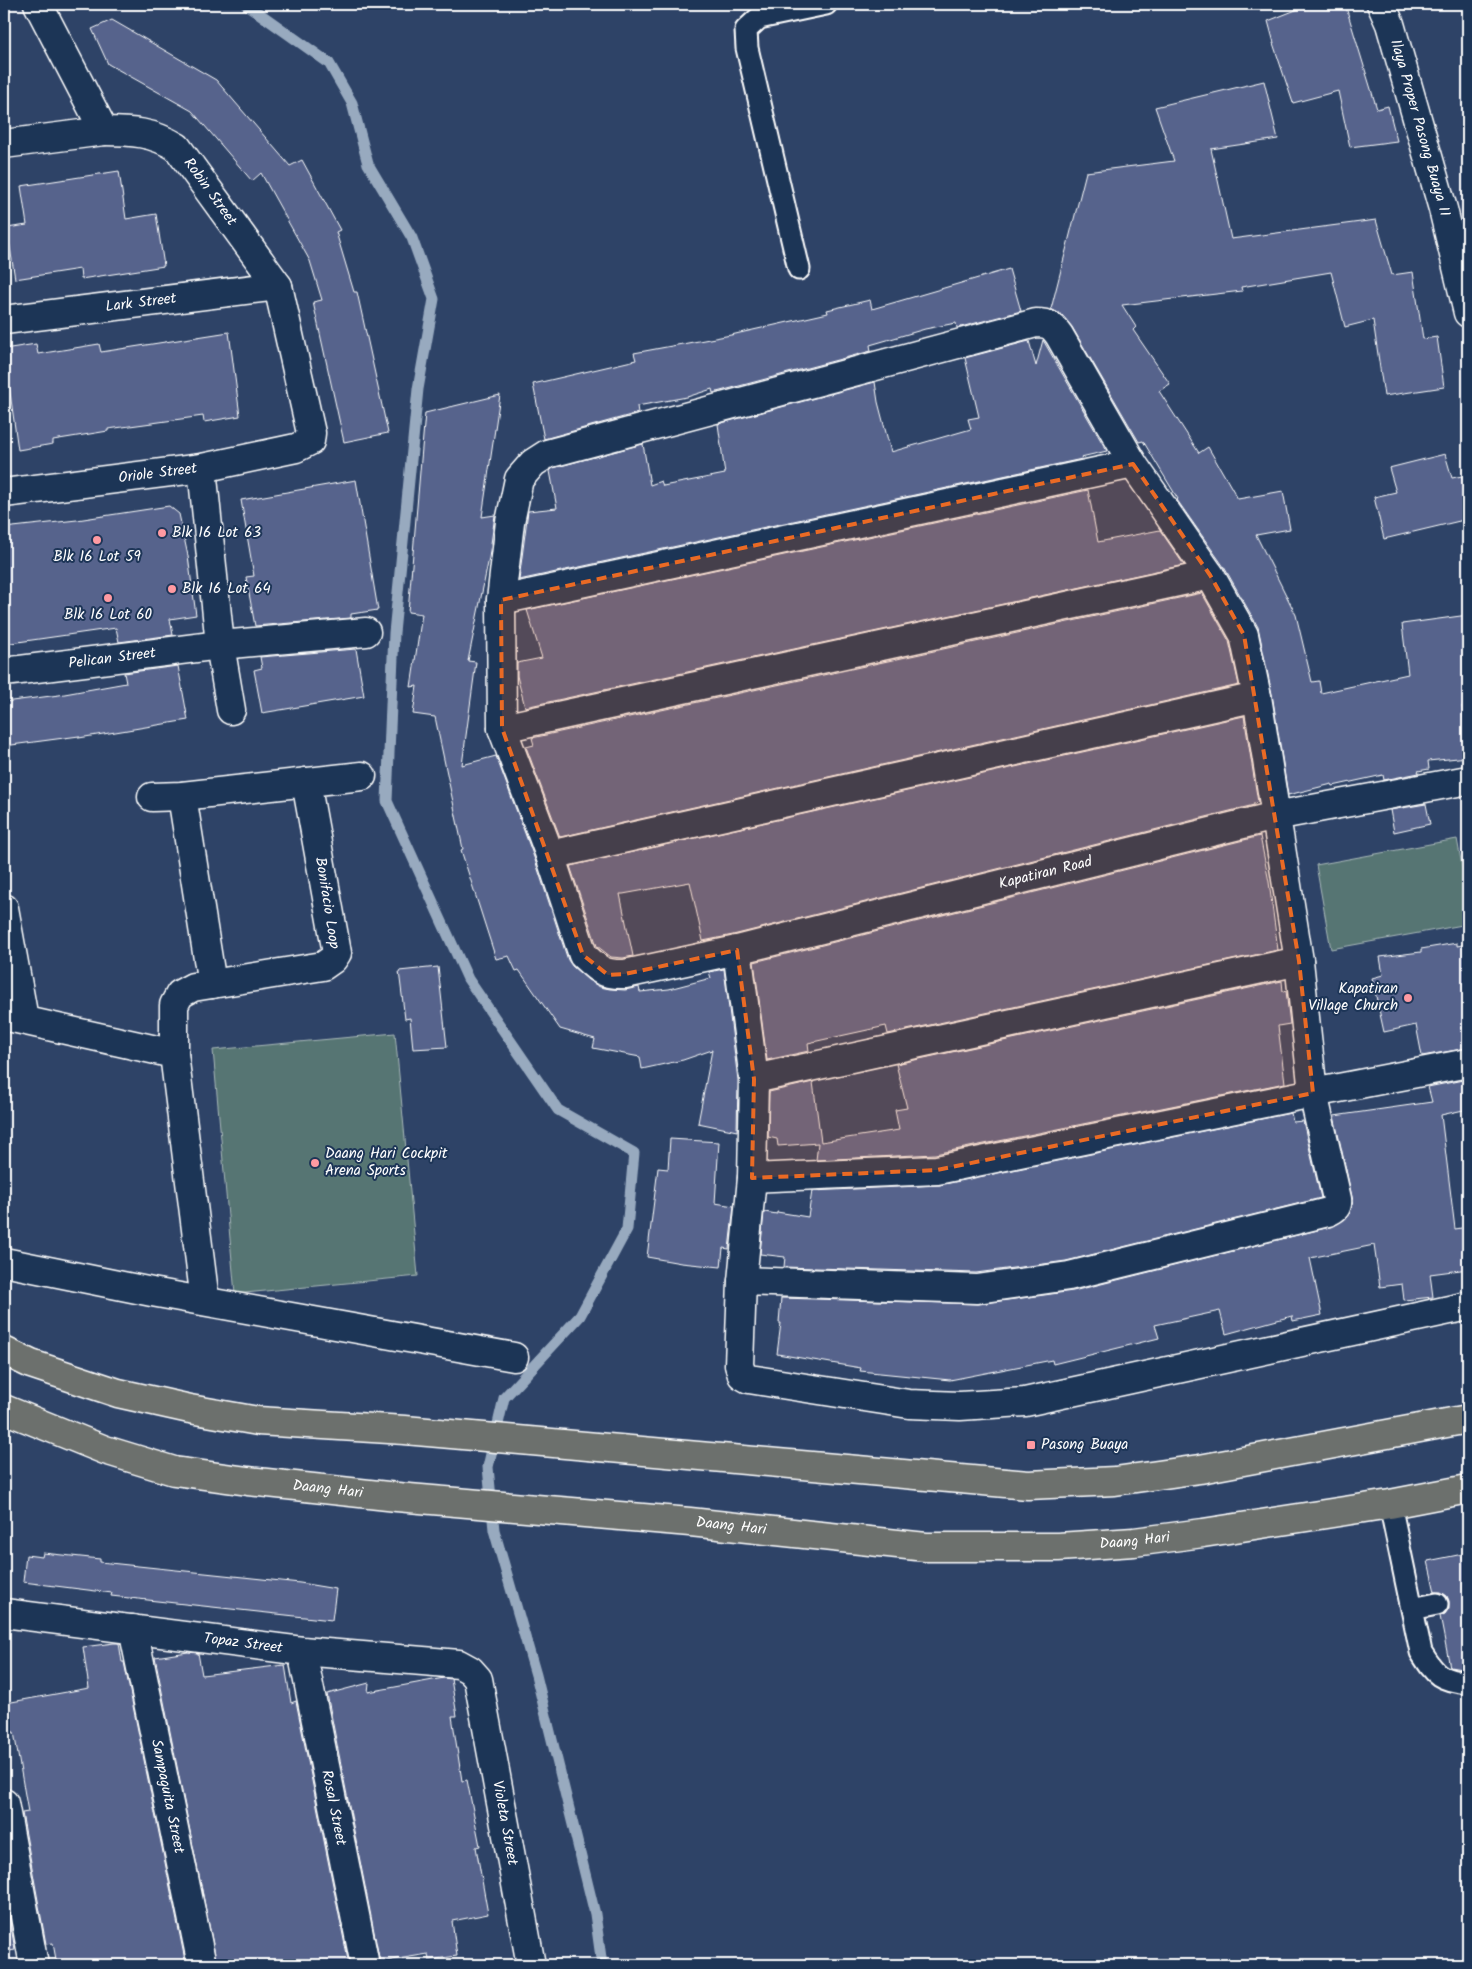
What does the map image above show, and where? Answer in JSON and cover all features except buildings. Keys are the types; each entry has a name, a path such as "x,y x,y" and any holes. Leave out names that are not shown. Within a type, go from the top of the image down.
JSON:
{"main road":[{"path":"4,1351 31,1364 118,1393 190,1409 258,1421 405,1430 1028,1485 1115,1481 1200,1469 1468,1418"},
{"name":"Daang Hari","path":"4,1409 105,1450 174,1471 397,1497 564,1510 926,1547 1058,1547 1134,1542 1390,1504 1468,1490"}],"street":[{"path":"38,4 104,131"},
{"name":"Ilaya Proper Pasong Buaya II","path":"1381,4 1390,24 1443,209 1468,313"},
{"name":"Robin Street","path":"4,144 104,131 137,131 164,140 177,147 278,286 310,425 310,442"},
{"name":"Lark Street","path":"4,320 278,286"},
{"path":"742,1281 977,1289 1069,1276 1335,1209 1338,1204 1313,1093 1299,961 1257,697 1244,635 1210,575 1132,464 1059,335 1053,327 1046,323 1036,323 547,454 533,464 520,479 510,522 501,600 502,728 550,855 1257,697"},
{"name":"Oriole Street","path":"4,493 202,468 296,448 310,442"},
{"path":"501,600 1132,464"},
{"path":"202,468 220,645 231,710"},
{"path":"502,728 1210,575"},
{"name":"Pelican Street","path":"4,672 220,645 366,632"},
{"path":"152,797 182,796 362,776"},
{"name":"Kapatiran Road","path":"550,855 583,956 595,967 608,974 625,974 736,950 1275,816 1468,780"},
{"name":"Bonifacio Loop","path":"205,1301 174,1054 174,1005 180,994 193,986 323,966 333,960 337,953 306,782"},
{"path":"182,796 212,984"},
{"path":"4,908 14,1018 174,1054"},
{"path":"736,950 754,1079 752,1178 742,1281 739,1365 742,1374 749,1379 909,1404 960,1406 1025,1402 1468,1306"},
{"path":"754,1079 1299,961"},
{"path":"752,1178 937,1170 1468,1063"},
{"path":"4,1262 152,1292 514,1357"},
{"name":"Topaz Street","path":"4,1613 302,1650 460,1664 470,1670 478,1679"},
{"name":"Sampaguita Street","path":"133,1630 202,1965"},
{"name":"Rosal Street","path":"302,1650 364,1965"},
{"name":"Violeta Street","path":"478,1679 531,1965"},
{"path":"4,1803 34,1965"}],"lane":[{"path":"798,269 747,48 746,30 759,18 826,4"},
{"path":"1390,1504 1421,1652 1432,1669 1447,1681 1468,1683"},
{"path":"1412,1609 1437,1604"}],"highlighted area":[{"path":"1133,464 1210,575 1244,635 1299,961 1313,1093 937,1170 752,1178 754,1079 737,950 625,974 608,975 583,955 502,728 501,600"}],"green space":[{"path":"1457,839 1468,898 1468,924 1331,949 1316,865"},
{"name":"Daang Hari Cockpit Arena Sports","path":"395,1033 418,1276 235,1294 213,1050"}],"waterway":[{"path":"246,4 329,63 352,103 368,164 412,238 434,299 418,389 394,633 387,801 468,979 558,1110 634,1153 627,1229 580,1316 504,1398 488,1467 494,1530 536,1675 595,1914 602,1965"}],"place":[{"name":"Blk 16 Lot 63","path":"162,533"},
{"name":"Blk 16 Lot 59","path":"97,540"},
{"name":"Blk 16 Lot 64","path":"172,589"},
{"name":"Blk 16 Lot 60","path":"108,598"},
{"name":"Kapatiran Village Church","path":"1408,998"},
{"name":"Daang Hari Cockpit Arena Sports","path":"315,1163"},
{"name":"Pasong Buaya","path":"1031,1445"}]}
